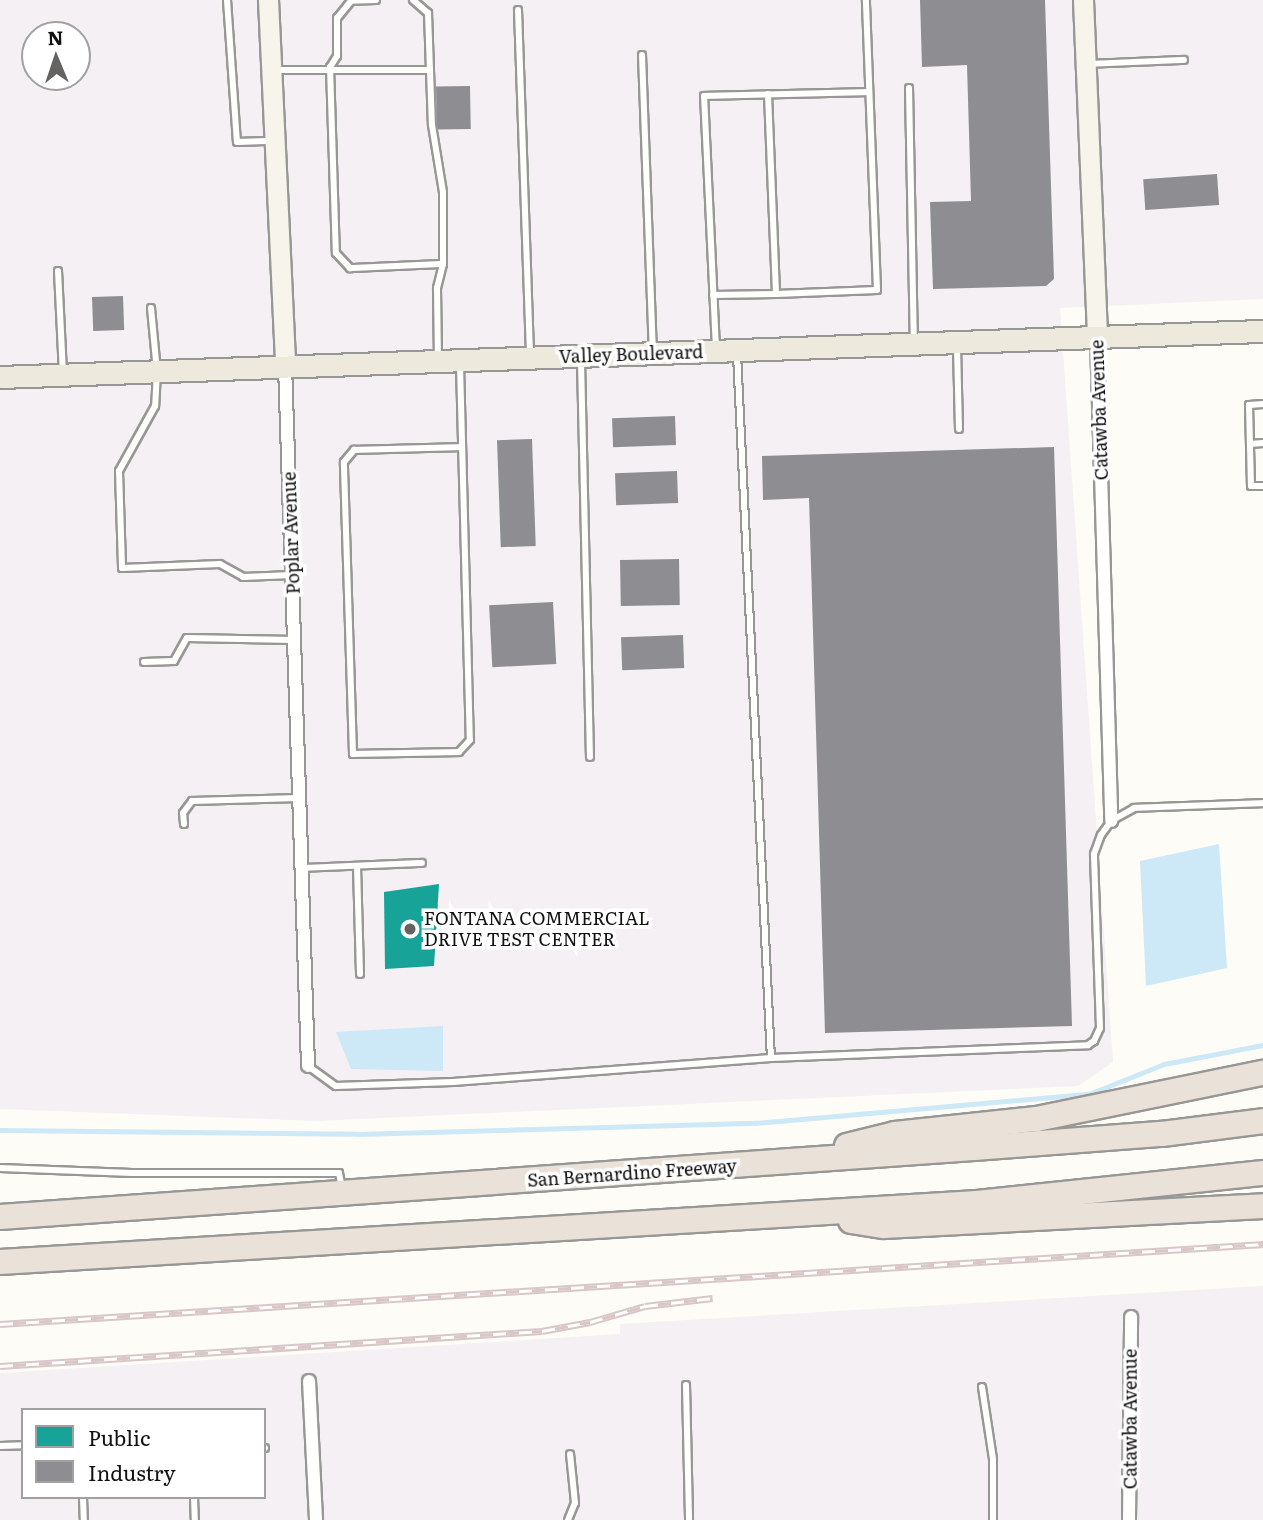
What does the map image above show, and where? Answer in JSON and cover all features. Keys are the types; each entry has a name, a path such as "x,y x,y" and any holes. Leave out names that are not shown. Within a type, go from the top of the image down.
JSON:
{"highway":[{"path":"777,1163 895,1135 1036,1119 1263,1073"},
{"name":"San Bernardino Freeway","path":"0,1217 1162,1134 1263,1121"},
{"path":"0,1262 977,1203 1263,1173"},
{"path":"798,1214 884,1226 1263,1206"}],"main road":[{"name":"Valley Boulevard","path":"0,377 1263,331"}],"street":[{"name":"Poplar Avenue","path":"268,0 285,366 308,1066"},
{"name":"Catawba Avenue","path":"1083,0 1097,338 1111,821"},
{"name":"Catawba Avenue","path":"1129,1520 1131,1317"},
{"path":"309,1381 316,1520"}],"lane":[{"path":"227,0 237,142 275,141"},
{"path":"376,0 351,1 337,18 337,56 330,67 336,253 350,268 443,264"},
{"path":"413,0 428,13 432,125 443,192 443,264 437,288 462,447 470,740 459,752 353,754 344,462 354,450 462,447"},
{"path":"713,295 877,290 866,0"},
{"path":"518,10 530,357"},
{"path":"642,55 653,353"},
{"path":"1086,64 1184,60"},
{"path":"271,70 330,67 430,70"},
{"path":"909,88 914,344"},
{"path":"771,1058 727,351 713,295 704,96 869,92"},
{"path":"768,94 776,294"},
{"path":"58,271 64,374"},
{"path":"151,308 157,371 155,406 119,471 122,568 220,564 243,577 292,575"},
{"path":"957,343 959,429"},
{"path":"581,356 590,757"},
{"path":"1263,404 1249,405 1251,486 1263,486"},
{"path":"1250,444 1263,443"},
{"path":"144,662 174,661 187,638 294,640"},
{"path":"184,824 183,813 192,801 299,798"},
{"path":"308,1066 336,1086 453,1082 771,1058 1079,1046 1094,1041 1100,1019 1094,854 1097,843 1111,821 1135,808 1263,803"},
{"path":"302,868 422,863"},
{"path":"357,866 360,974"},
{"path":"0,1168 132,1173 340,1172 343,1194"},
{"path":"686,1385 689,1520"},
{"path":"982,1387 993,1459 993,1520"},
{"path":"0,1446 21,1445"},
{"path":"568,1520 575,1503 570,1454"},
{"path":"83,1499 84,1520"},
{"path":"194,1499 195,1520"}],"shaded area":[{"path":"0,0 1263,0 1263,299 1060,308 1113,1062 1078,1086 317,1121 0,1109"},
{"path":"1263,1286 1263,1520 0,1520 0,1373 620,1334 620,1324"}],"water":[{"path":"1219,844 1227,968 1146,986 1140,861"},
{"path":"443,1026 443,1071 351,1069 336,1032"}],"building: Public":[{"name":"FONTANA COMMERCIAL DRIVE TEST CENTER","path":"439,884 434,966 385,969 384,892"}],"building: Industry":[{"path":"920,0 1045,0 1054,279 1046,286 933,289 930,202 971,201 967,65 922,67"},
{"path":"470,86 471,129 437,130 436,87"},
{"path":"1217,174 1219,205 1145,210 1143,179"},
{"path":"123,296 124,330 93,331 92,297"},
{"path":"675,416 676,445 613,447 612,418"},
{"path":"532,439 536,546 501,547 497,440"},
{"path":"1054,447 1072,1026 825,1033 809,498 763,500 762,456"},
{"path":"677,471 678,503 616,505 615,473"},
{"path":"679,559 680,605 621,606 620,560"},
{"path":"553,602 556,664 492,667 489,605"},
{"path":"683,635 684,668 622,670 621,637"}],"waterway":[{"path":"0,1130 358,1134 756,1123 1089,1094 1164,1064 1263,1045"}],"railway":[{"path":"0,1324 1263,1244"},
{"path":"0,1366 542,1331 590,1322 645,1306 713,1298"}],"place":[{"name":"FONTANA COMMERCIAL DRIVE TEST CENTER","path":"410,929"}]}
